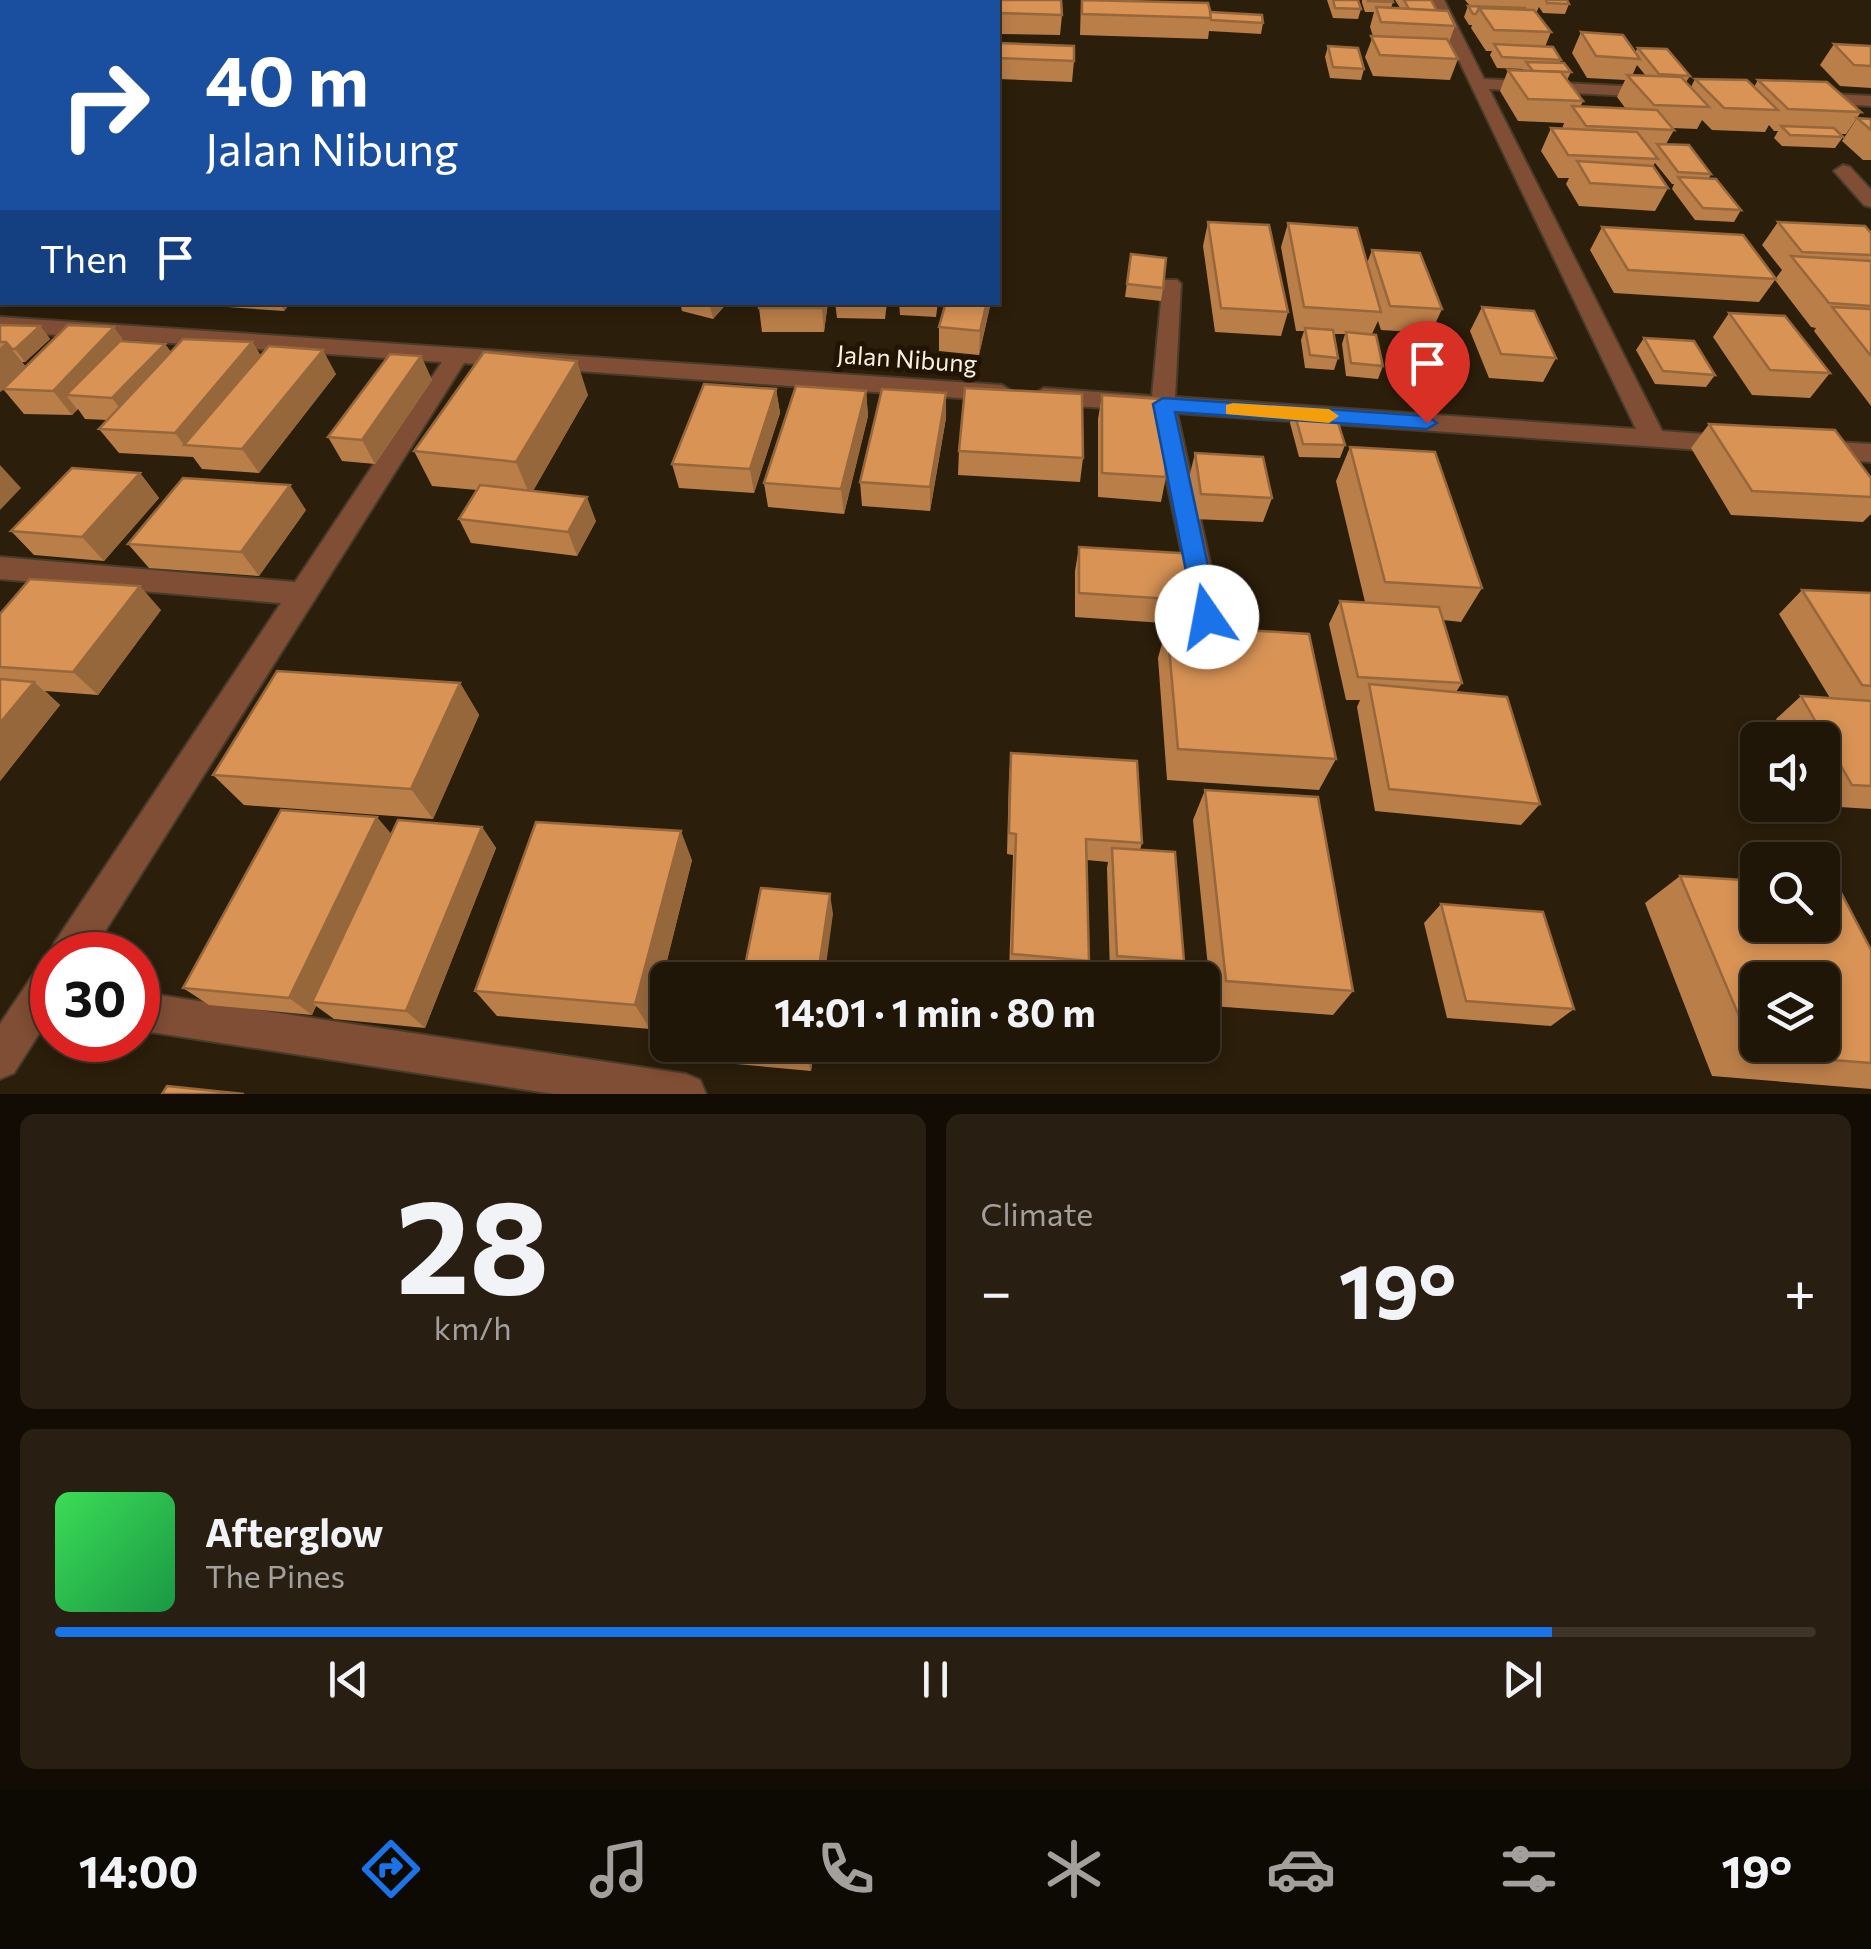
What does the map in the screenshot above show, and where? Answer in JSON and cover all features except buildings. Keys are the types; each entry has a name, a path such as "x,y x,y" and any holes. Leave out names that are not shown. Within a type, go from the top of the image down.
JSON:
{"street":[{"path":"1437,0 1653,438"},
{"path":"1478,84 1675,92"},
{"path":"1792,98 1871,101"},
{"path":"1844,170 1871,200"},
{"path":"1170,284 1163,404 1207,617"},
{"name":"Jalan Nibung","path":"0,324 1752,445"},
{"path":"83,932 456,356"},
{"path":"1792,448 1871,454"},
{"path":"1831,450 1851,478"},
{"path":"0,568 302,594"},
{"path":"160,1014 686,1094"},
{"path":"0,1060 30,1018"}],"slow traffic":[{"path":"1233,409 1329,416"}],"route":[{"path":"1207,617 1163,404 1427,423"}]}
